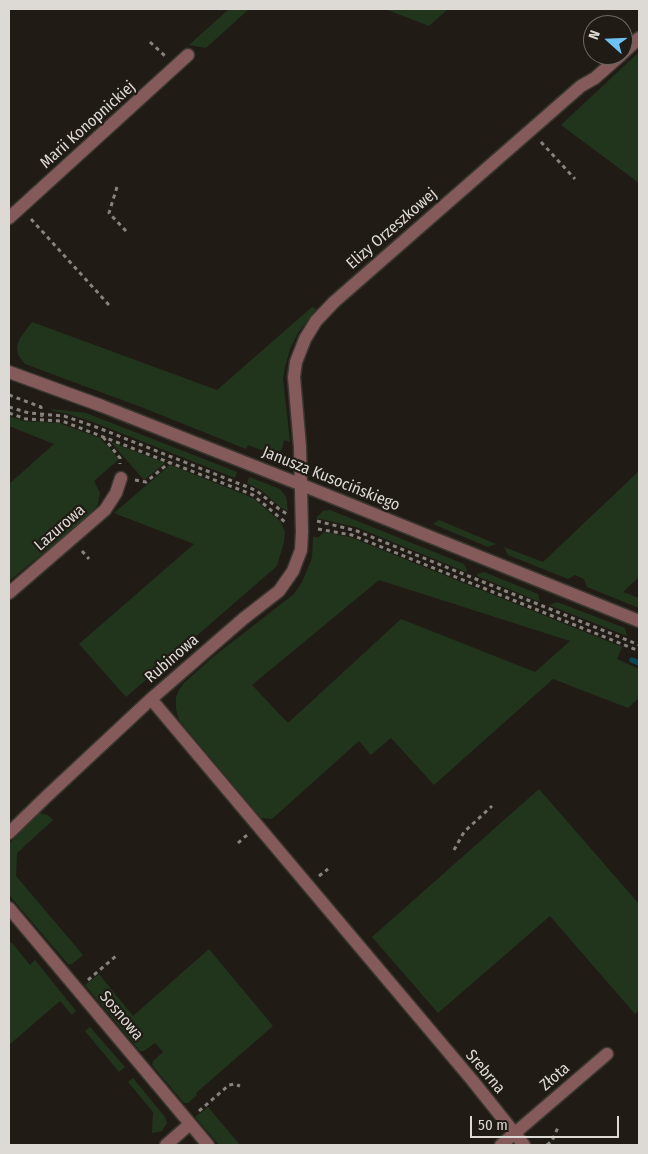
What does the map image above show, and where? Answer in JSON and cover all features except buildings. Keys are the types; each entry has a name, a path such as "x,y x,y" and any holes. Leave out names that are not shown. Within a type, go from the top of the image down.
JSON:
{"street":[{"name":"Marii Konopnickiej","path":"9,218 188,55"},
{"name":"Elizy Orzeszkowej","path":"302,485 300,434 294,377 296,362 305,339 316,320 334,302 530,130 581,86 595,78 610,65"},
{"name":"Janusza Kusocińskiego","path":"9,372 102,406 302,485 639,621"},
{"name":"Lazurowa","path":"9,594 105,510 116,493 120,478"},
{"name":"Rubinowa","path":"9,833 46,796 151,699 243,619 279,591 293,571 301,550 302,485"},
{"name":"Srebrna","path":"151,699 419,1020 472,1080 524,1145"},
{"name":"Sosnowa","path":"9,908 208,1145"},
{"name":"Złota","path":"501,1145 607,1054"},
{"path":"166,1145 189,1123"}],"path":[{"path":"530,130 575,179"},
{"path":"117,187 110,213 126,230"},
{"path":"21,208 109,305"},
{"path":"9,396 41,407 42,419"},
{"path":"9,407 29,414 58,414 82,422 257,491 283,512 314,530 321,529 352,535 639,651"},
{"path":"9,413 26,419 62,421 102,435 253,495 287,524 302,523 357,531 639,645"},
{"path":"102,435 120,458 120,478 146,482 170,462"},
{"path":"454,850 464,832 492,806"},
{"path":"78,989 116,956"},
{"path":"189,1123 229,1085 240,1086"},
{"path":"547,1145 552,1141 560,1125"}],"green space":[{"path":"229,9 249,9 206,48 189,45"},
{"path":"385,9 448,9 429,26"},
{"path":"639,52 639,183 561,125 625,65 633,65 633,58"},
{"path":"312,307 316,309 298,333 290,349 283,379 290,442 284,440 282,449 274,455 248,445 246,449 141,407 25,364 18,355 17,346 20,338 32,322 217,390"},
{"path":"51,409 86,413 237,472 235,478 93,422"},
{"path":"9,416 23,421 59,423 100,438 119,459 94,481 100,493 98,504 92,513 9,581 9,484 54,444 9,426"},
{"path":"111,442 165,463 144,480"},
{"path":"170,465 253,498 281,522 285,532 284,542 277,566 126,697 79,644 194,544 114,513"},
{"path":"639,471 639,577 623,592 639,598 639,608 587,587 584,579 580,577 575,575 568,579 508,555 504,547 543,562"},
{"path":"249,477 280,489 286,497 288,511 280,507 261,490 247,483"},
{"path":"330,510 464,564 467,570 466,572 356,527 316,518 323,511"},
{"path":"439,520 496,544 488,547 433,524"},
{"path":"324,532 350,537 622,647 617,659 639,669 639,698 628,708 553,679 434,785 391,738 371,755 359,741 272,819 261,818 179,720 176,709 176,697 184,683 213,657 294,594 302,582 312,558 313,537 319,537","holes":["379,580 570,641 535,672 401,619 288,723 252,685"]},
{"path":"484,572 538,594 540,602 477,576 477,574"},
{"path":"557,602 625,628 627,636 549,605"},
{"path":"539,789 639,904 639,1010 635,1014 550,916 438,1013 372,937"},
{"path":"39,813 48,815 53,820 17,853 16,876 83,955 72,964 68,964 9,895 9,844"},
{"path":"9,943 12,943 30,965 35,960 76,1011 72,1015 60,1001 9,1045"},
{"path":"209,949 273,1026 196,1093 197,1095 188,1103 184,1103 152,1065 153,1061 163,1052 155,1043 144,1051 140,1051 85,985 99,974 133,1016"},
{"path":"90,1027 125,1067 119,1072 85,1031"},
{"path":"133,1078 165,1117 167,1123 162,1131 152,1133 153,1112 128,1082"},
{"path":"208,1107 240,1145 219,1145 195,1117"}],"waterway":[{"path":"632,660 639,663"}]}
